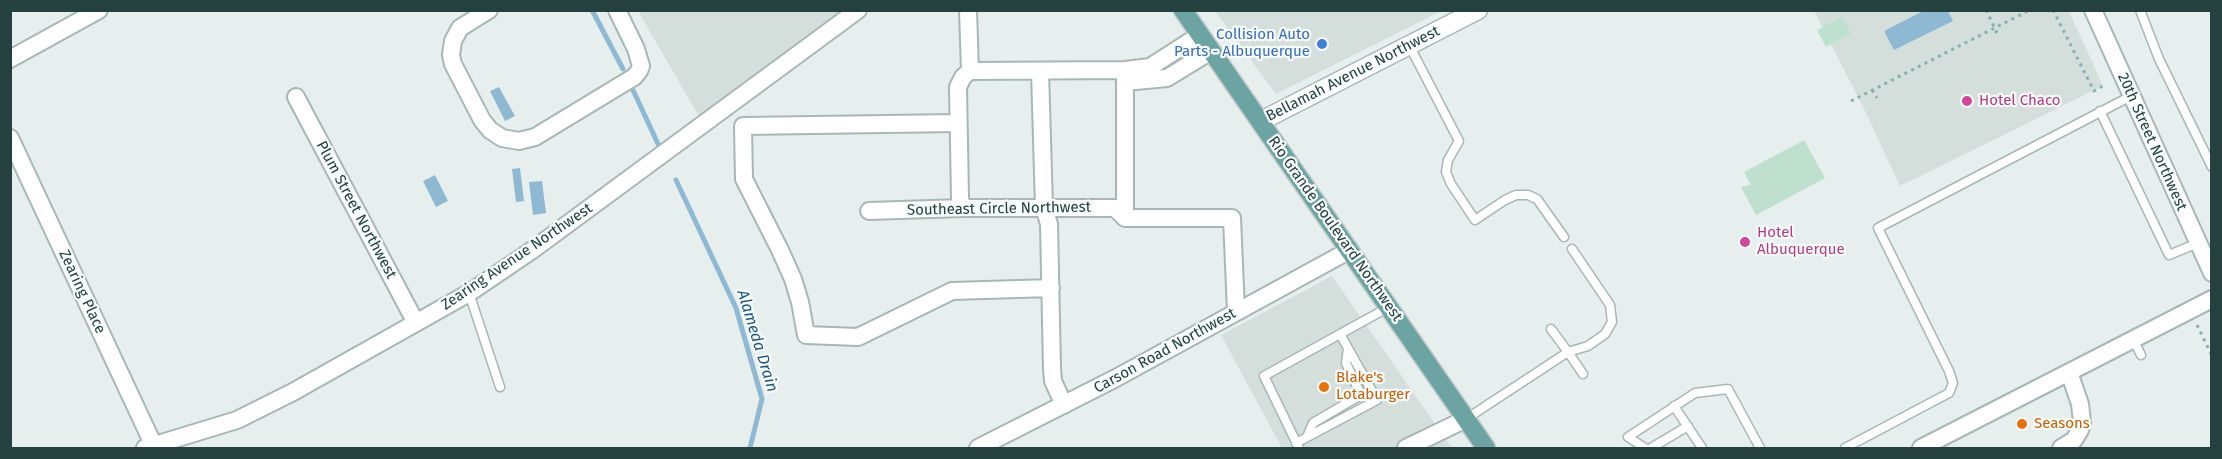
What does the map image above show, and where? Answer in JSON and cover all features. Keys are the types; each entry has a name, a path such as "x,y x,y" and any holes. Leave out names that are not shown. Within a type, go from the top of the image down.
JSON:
{"main road":[{"name":"Rio Grande Boulevard Northwest","path":"1183,10 1486,448"}],"street":[{"path":"10,59 99,10"},
{"path":"489,10 460,28 453,41 450,55 490,130 502,138 519,141 536,137 634,77 639,71 641,66 636,49 617,10"},
{"name":"Zearing Avenue Northwest","path":"149,447 237,420 293,392 469,293 531,251 858,10"},
{"path":"968,10 970,71"},
{"name":"Bellamah Avenue Northwest","path":"1261,121 1478,10"},
{"name":"20th Street Northwest","path":"2093,10 2210,266"},
{"path":"1125,76 1150,67 1200,35"},
{"path":"962,208 957,123 958,87 963,77 970,71 1040,71 1167,78 1210,51"},
{"path":"1040,71 1044,207 1049,224 1053,381 1064,405"},
{"path":"1125,76 1125,218"},
{"name":"Plum Street Northwest","path":"296,97 416,323"},
{"path":"957,123 743,126 744,179 793,279 806,335 858,337 952,291 1051,288"},
{"name":"Zearing Place","path":"10,138 149,447"},
{"name":"Southeast Circle Northwest","path":"869,212 962,208 1115,208 1125,218 1232,218 1236,312"},
{"name":"Carson Road Northwest","path":"978,448 1064,405 1350,250"},
{"path":"1921,448 2211,299"},
{"path":"2061,448 2073,440 2082,422 2080,404 2069,372"},
{"path":"1406,448 1466,419"}],"lane":[{"path":"2140,10 2159,59 2211,167"},
{"path":"1409,45 1459,141 1448,160 1446,172 1450,184 1475,220 1505,200 1516,195 1528,195 1537,199 1564,237"},
{"path":"1845,448 1949,393 1953,382 1878,228 2131,96"},
{"path":"2100,111 2169,255 2198,243"},
{"path":"1466,419 1568,352 1588,346 1605,334 1612,322 1610,305 1572,249"},
{"path":"469,293 500,387"},
{"path":"1348,349 1346,363 1360,393 1359,396 1313,423 1307,436 1298,446 1264,376 1389,306"},
{"path":"1551,329 1583,374"},
{"path":"1307,436 1377,400 1340,334"},
{"path":"2133,339 2141,355"},
{"path":"1645,448 1628,437 1695,393 1728,389 1760,448"},
{"path":"1674,406 1702,448"},
{"path":"1651,448 1688,426"}],"path":[{"path":"1986,10 1998,35"},
{"path":"1851,101 2030,10"},
{"path":"2053,10 2094,91 2103,86"},
{"path":"1872,90 1877,98"},
{"path":"2196,323 2211,356"}],"shaded area":[{"path":"638,11 844,11 782,55 701,120"},
{"path":"1215,11 1441,11 1276,94"},
{"name":"Hotel Chaco","path":"1814,11 2069,11 2103,86 1900,186"},
{"path":"1332,276 1452,448 1282,448 1221,335"}],"green space":[{"path":"1842,17 1851,34 1826,47 1817,30"},
{"path":"1804,140 1825,178 1756,215 1741,187 1751,185 1744,172"}],"water":[{"path":"1925,10 1948,11 1953,21 1894,50 1884,31"},
{"path":"499,87 515,116 505,121 490,91"},
{"path":"520,168 524,201 516,202 512,169"},
{"path":"435,175 448,201 436,207 423,181"},
{"path":"542,181 546,213 533,215 529,182"}],"waterway":[{"name":"Alameda Drain","path":"592,10 623,69"},
{"name":"Alameda Drain","path":"633,90 659,146"},
{"name":"Alameda Drain","path":"676,180 736,308 762,399 750,448"}],"place":[{"name":"Collision Auto Parts - Albuquerque","path":"1322,44"},
{"name":"Hotel Chaco","path":"1967,101"},
{"name":"Hotel Albuquerque","path":"1745,242"},
{"name":"Blake's Lotaburger","path":"1324,387"},
{"name":"Seasons","path":"2022,424"}]}
